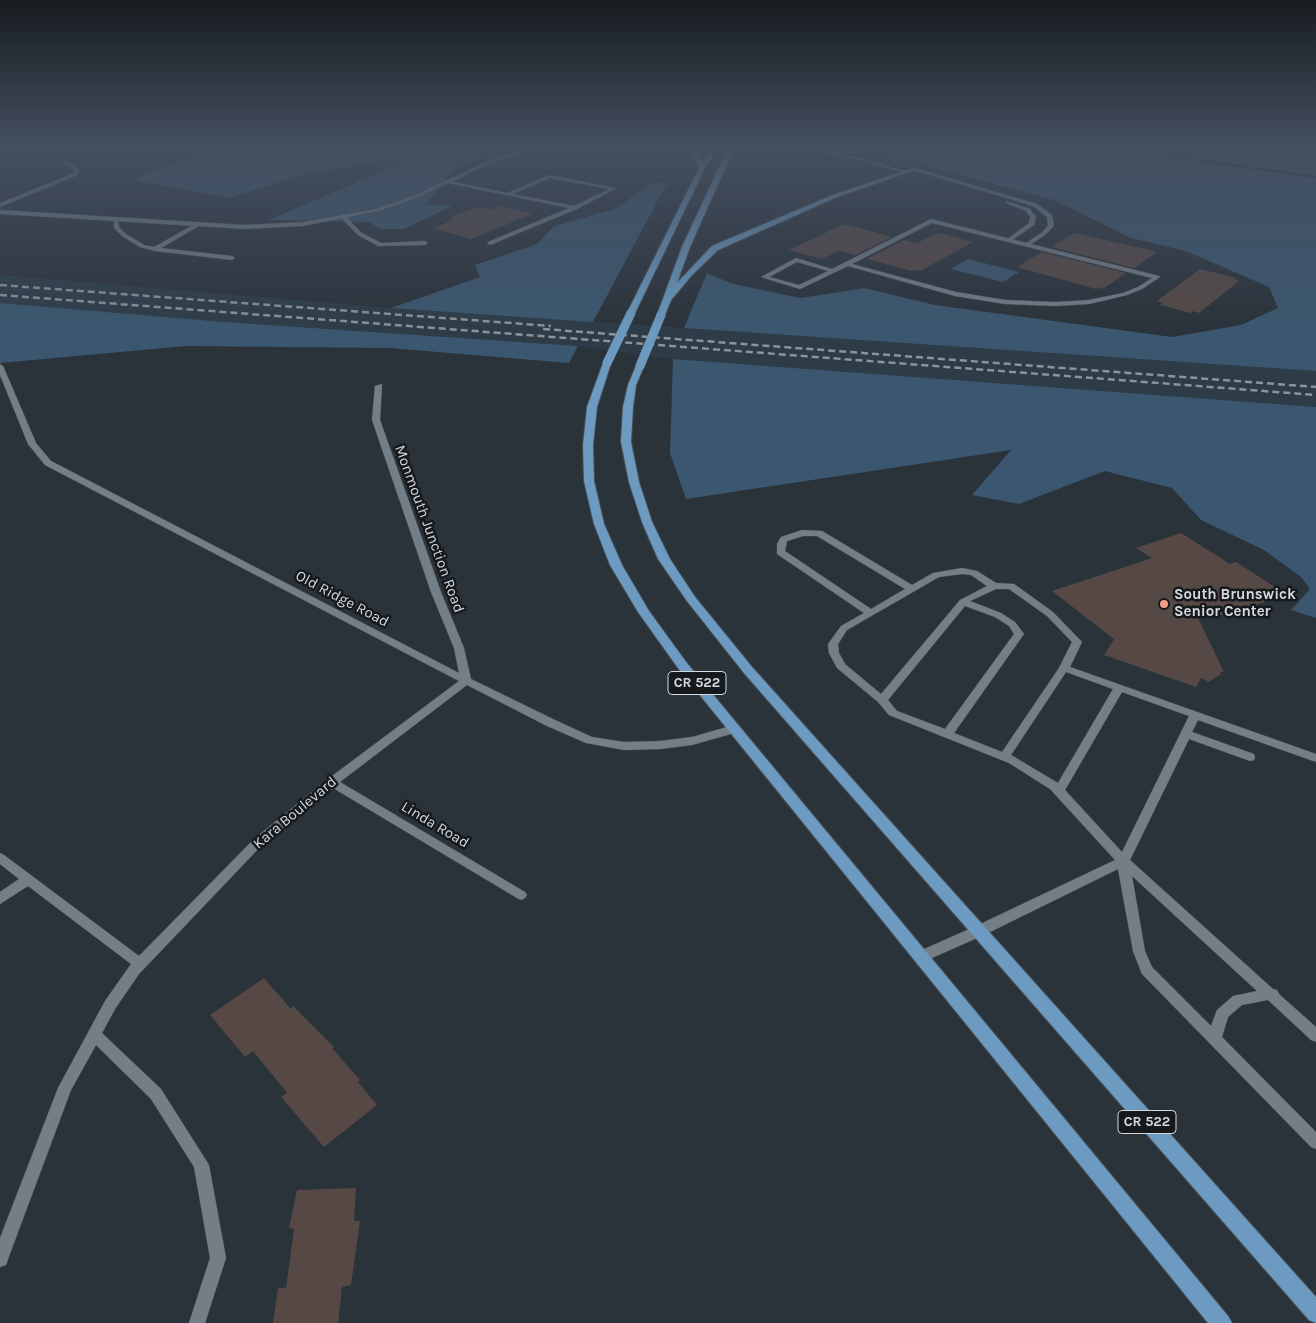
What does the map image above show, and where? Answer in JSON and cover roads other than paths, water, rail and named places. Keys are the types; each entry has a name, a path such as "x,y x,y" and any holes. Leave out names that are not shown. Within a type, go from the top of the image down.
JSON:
{"main road":[{"name":"CR 522","path":"682,210 607,363 592,407 588,445 589,481 599,524 616,565 644,612 682,665 1221,1323"},
{"name":"CR 522","path":"703,210 686,247 632,385 628,407 626,442 634,482 647,522 664,559 691,599 748,670 1316,1313"},
{"path":"667,298 715,248 803,210"}],"street":[{"path":"0,212 197,225 273,227 344,218 375,210"},
{"path":"490,243 571,210"},
{"path":"1011,239 1032,224 1032,217 1027,210"},
{"path":"1028,244 1044,234 1051,226 1050,216 1042,210"},
{"path":"344,218 360,234 380,245 425,244"},
{"path":"116,219 116,227 142,246 232,258"},
{"path":"833,271 796,260 764,277 800,287 833,271 847,264 931,220 1157,277 1140,288 1125,294 1089,302 1055,304 1005,302 955,294 847,264"},
{"path":"155,249 197,225"},
{"name":"Old Ridge Road","path":"0,366 32,444 48,463 466,680 590,740 624,746 660,746 692,741 734,729"},
{"name":"Monmouth Junction Road","path":"379,386 376,420 436,592 459,648 466,680"},
{"path":"871,612 780,552 784,539 802,533 820,533 912,589"},
{"path":"994,586 974,574 962,571 936,575 844,628 833,644 834,653 841,666 882,700 893,713 1013,760 1059,790 1123,861 1272,994 1316,1036"},
{"path":"882,700 963,602 994,586 1011,586 1050,614 1077,642 1064,668 1004,757"},
{"path":"947,734 1018,634 1012,624 998,615 963,602"},
{"path":"1064,668 1316,758"},
{"name":"Kara Boulevard","path":"0,1259 65,1088 110,1005 140,964 258,842 332,782 466,680"},
{"path":"1059,790 1119,688"},
{"path":"1195,715 1123,861 1139,951 1147,970 1316,1142"},
{"path":"1186,734 1250,757"},
{"name":"Linda Road","path":"332,782 521,895"},
{"path":"0,858 140,964"},
{"path":"920,957 1123,861"},
{"path":"0,899 27,880"},
{"path":"1214,1039 1222,1014 1238,1000 1272,994"},
{"path":"94,1034 156,1094 201,1165 218,1258 198,1323"}],"railway":[{"path":"0,285 551,326"},
{"path":"0,295 1316,395"},
{"path":"543,329 1316,387"}],"place":[{"name":"South Brunswick Senior Center","path":"1164,604"}]}
